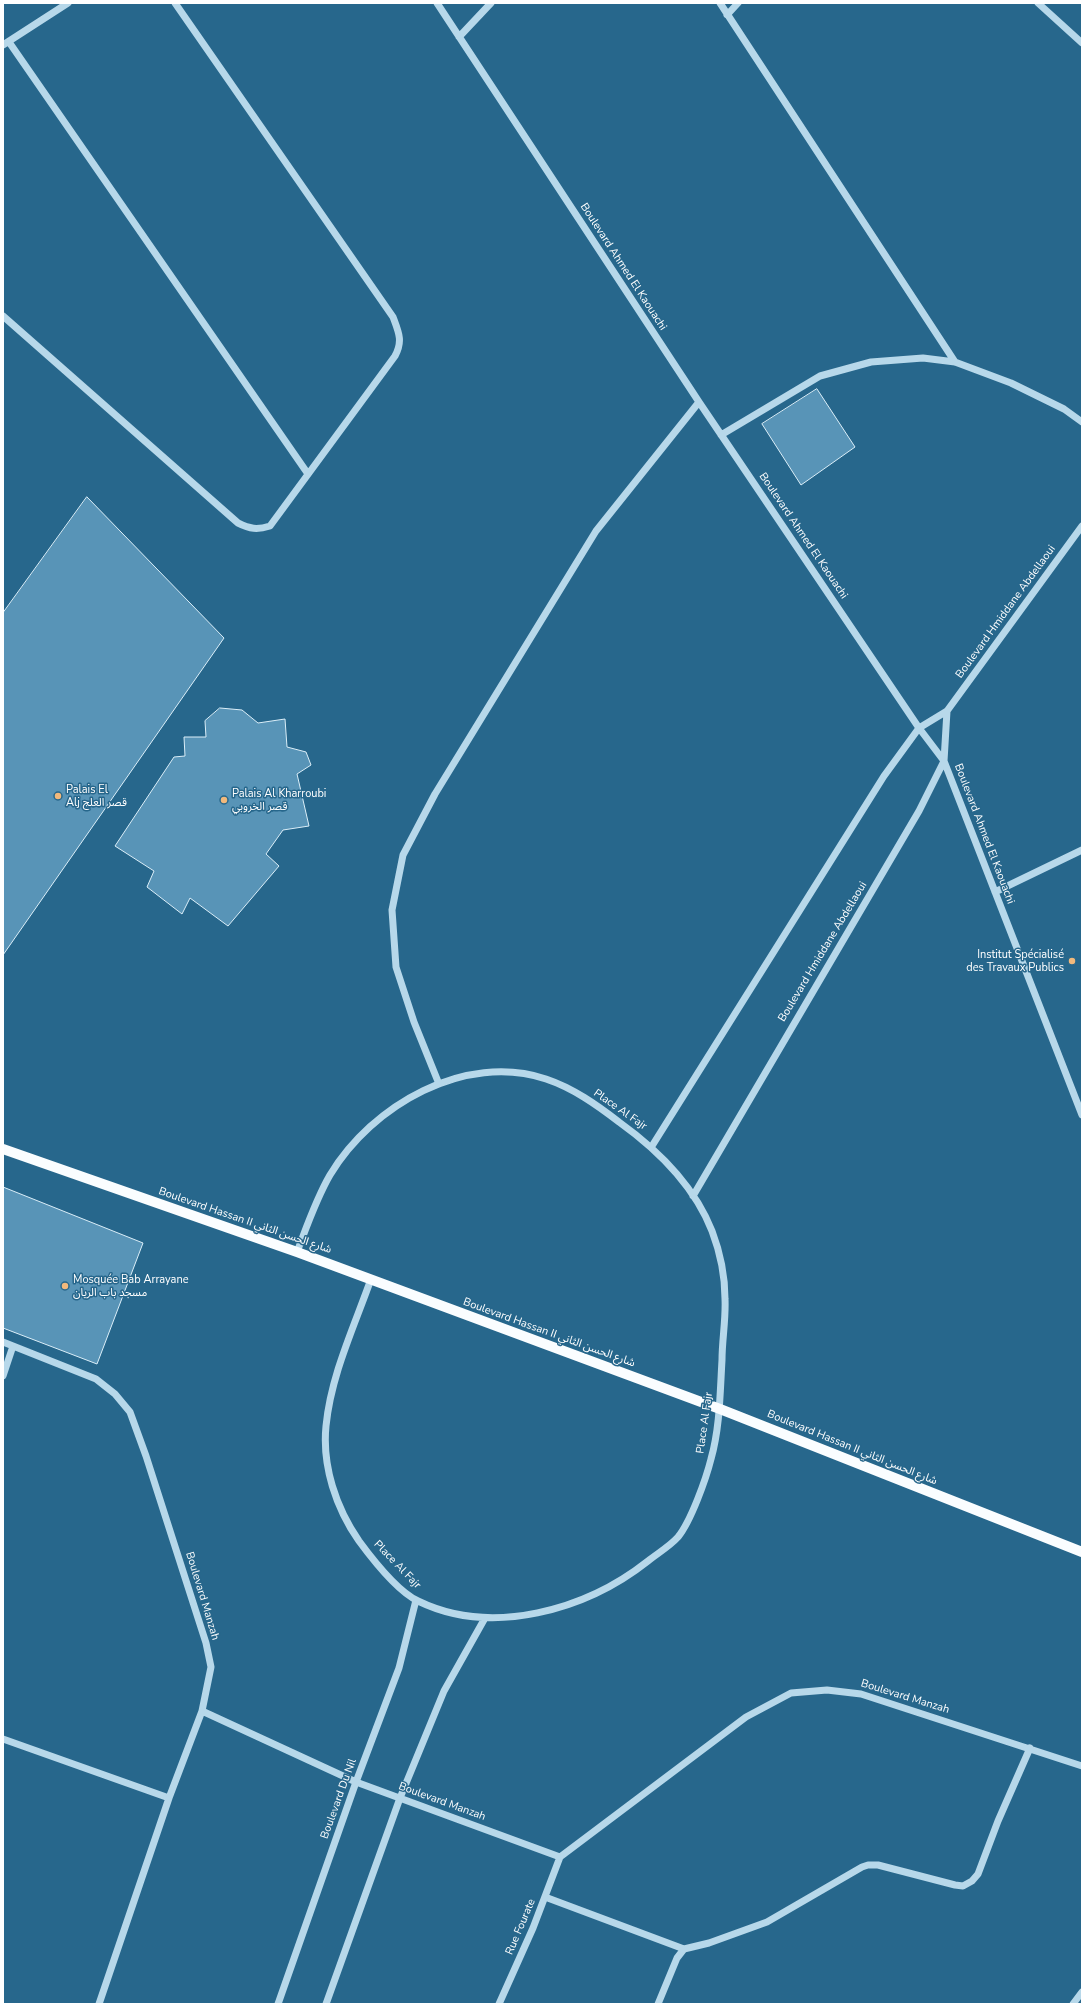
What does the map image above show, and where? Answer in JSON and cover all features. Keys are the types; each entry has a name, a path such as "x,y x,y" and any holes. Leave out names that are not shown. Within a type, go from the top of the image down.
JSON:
{"main road":[{"name":"Boulevard Hassan II شارع الحسن الثاني","path":"3,1148 297,1252 720,1409 1082,1552"}],"street":[{"path":"68,3 6,44 308,474"},
{"path":"3,316 238,523 250,529 262,529 270,526 396,356 400,347 400,334 393,317 175,3"},
{"name":"Boulevard Ahmed El Kaouachi","path":"438,3 699,402 919,728 944,761 1082,1116"},
{"path":"459,37 491,3"},
{"path":"720,3 955,362"},
{"path":"727,15 738,3"},
{"path":"1038,3 1082,43"},
{"path":"722,435 820,376 871,362 923,358 955,362 1011,383 1064,409 1082,422"},
{"path":"439,1084 414,1022 396,967 392,910 403,854 435,794 596,531 699,402"},
{"name":"Boulevard Hmiddane Abdellaoui","path":"652,1146 884,776 919,728 947,711 1082,526"},
{"name":"Boulevard Hmiddane Abdellaoui","path":"693,1196 919,811 944,761 947,711"},
{"path":"995,892 1082,850"},
{"name":"Place Al Fajr","path":"297,1252 310,1217 331,1174 358,1138 390,1110 411,1097 439,1084 477,1074 497,1072 545,1079 588,1100 652,1146 682,1180 706,1216 713,1233 726,1299 720,1409 711,1460 690,1516 678,1537 624,1578 583,1599 533,1613 485,1618 459,1616 416,1600 385,1572 350,1528 334,1492 327,1463 326,1427 338,1370 370,1279"},
{"name":"Boulevard Manzah","path":"3,1342 96,1379 115,1394 130,1412 146,1456 206,1643 211,1667 202,1711 356,1782 560,1857 746,1717 791,1693 827,1690 861,1694 1082,1766"},
{"path":"3,1376 13,1346"},
{"name":"Boulevard Du Nil","path":"278,2004 356,1782 399,1668 416,1600"},
{"path":"326,2004 400,1798 444,1691 485,1618"},
{"path":"100,2004 169,1798 202,1711"},
{"path":"3,1739 169,1798"},
{"path":"545,1897 684,1949 709,1943 767,1922 868,1865 878,1865 963,1886 972,1881 978,1874 998,1821 1030,1748"},
{"name":"Rue Fourate","path":"499,2004 545,1897 560,1857"},
{"path":"658,2004 677,1958 684,1949"},
{"path":"1073,2004 1082,1992"}],"building":[{"path":"817,389 855,447 801,485 762,424"},
{"name":"Palais El Alj قصر العلج","path":"87,497 224,638 3,955 3,613"},
{"name":"Palais Al Kharroubi قصر الخروبي","path":"220,708 242,710 258,723 285,719 287,747 306,752 311,765 297,774 309,826 283,830 266,854 279,866 228,926 190,898 182,914 147,887 154,871 115,846 174,757 185,756 184,737 206,737 205,721"},
{"name":"Mosquée Bab Arrayane مسجد باب الريان","path":"3,1187 143,1243 97,1364 3,1328"}],"place":[{"name":"Palais El Alj قصر العلج","path":"58,796"},
{"name":"Palais Al Kharroubi قصر الخروبي","path":"224,800"},
{"name":"Institut Spécialisé des Travaux Publics","path":"1072,961"},
{"name":"Mosquée Bab Arrayane مسجد باب الريان","path":"65,1286"}]}
